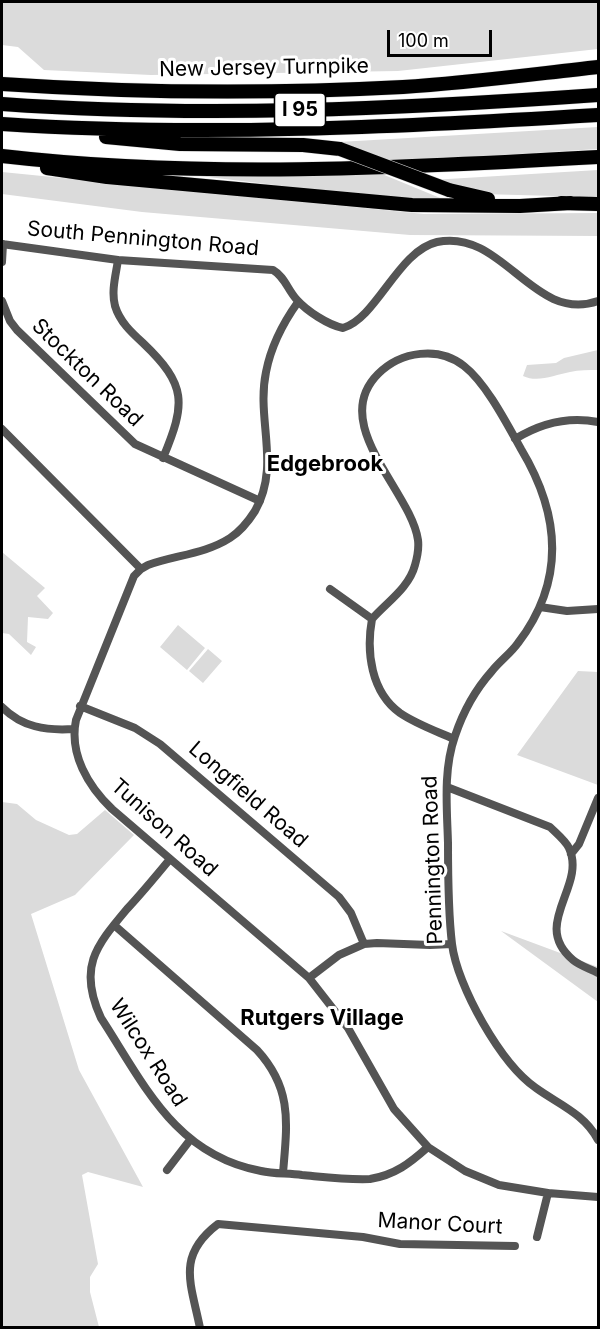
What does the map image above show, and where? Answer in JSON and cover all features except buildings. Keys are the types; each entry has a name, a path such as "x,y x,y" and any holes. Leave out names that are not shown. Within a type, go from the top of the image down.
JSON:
{"highway":[{"path":"542,74 598,62"},
{"name":"New Jersey Turnpike","path":"2,84 140,90 336,89 405,87 598,67"},
{"path":"563,98 598,88"},
{"name":"New Jersey Turnpike","path":"2,104 139,110 260,110 405,107 598,95"},
{"name":"I 95","path":"6,124 138,130 282,130 405,127 598,115"},
{"path":"6,124 156,143 303,145 340,149 467,196 503,201 598,204"},
{"path":"2,156 143,167 270,170 410,167 598,157"},
{"path":"2,161 107,177 412,205 509,206 571,203"}],"street":[{"name":"South Pennington Road","path":"2,244 118,260 273,270 286,281 298,302 338,327 349,326 362,315 419,251 438,242 471,244 485,249 542,293 555,300 579,304 598,301"},
{"path":"2,244 2,262"},
{"path":"118,260 114,293 118,314 129,330 167,368 178,392 180,404 177,426 163,458"},
{"name":"Stockton Road","path":"2,301 10,321 17,330 127,439 163,458 260,501"},
{"path":"2,429 141,569 154,563 206,550 228,539 246,524 260,501 268,476 265,373 277,337 298,302"},
{"name":"Pennington Road","path":"372,619 409,579 417,554 418,542 414,525 370,445 364,423 364,403 371,383 392,362 405,356 432,353 447,356 457,361 478,380 515,439 541,485 552,538 549,582 540,607 516,647 493,669 473,696 454,739 447,787 448,874 455,960 468,991 508,1063 520,1076 581,1118 595,1132 598,1140"},
{"path":"515,439 545,424 576,419 598,422"},
{"name":"Tunison Road","path":"141,569 129,583 80,706 74,729 81,767 97,794 170,860 309,978 348,1028 394,1109 428,1147 480,1179 499,1185 548,1193 598,1197"},
{"path":"330,589 372,619 371,661 383,696 400,713 454,739"},
{"path":"540,607 567,612 598,609"},
{"name":"Longfield Road","path":"80,706 135,728 160,744 339,897 351,913 364,944"},
{"path":"2,707 22,723 31,726 74,729"},
{"path":"447,787 550,827 568,845 573,864 571,879 555,921 557,935 567,954 575,962 598,973"},
{"path":"571,854 579,844 598,798"},
{"name":"Wilcox Road","path":"170,860 114,925 94,953 91,967 93,1002 160,1109 190,1140 216,1156 262,1172 358,1179 382,1177 401,1169 428,1147"},
{"path":"114,925 257,1050 276,1074 286,1105 288,1120 284,1173"},
{"path":"309,978 339,955 364,944 452,944"},
{"path":"167,1170 190,1140"},
{"path":"537,1237 548,1193"},
{"name":"Manor Court","path":"200,1328 189,1265 200,1243 218,1224 363,1237 400,1244 515,1246"}],"shaded area":[{"path":"2,2 598,2 598,49 398,71 151,75 44,70 18,47 2,45"},
{"path":"598,127 598,149 389,162 339,142"},
{"path":"598,170 598,196 592,197 481,194 431,180"},
{"path":"2,172 424,214 598,213 598,236 410,235 142,212 2,194"},
{"path":"382,174 445,200 393,199 191,175"},
{"path":"598,350 598,370 573,371 540,379 523,376 527,365 556,363 564,358"},
{"path":"2,552 45,588 37,596 53,613 48,619 28,617 27,642 36,647 31,655 9,634 2,633"},
{"path":"178,625 205,648 187,670 160,647"},
{"path":"208,649 222,661 203,683 189,671"},
{"path":"578,671 598,672 598,785 517,755"},
{"path":"2,802 17,804 36,820 69,835 77,834 105,810 134,835 75,895 31,914 79,1070 143,1187 88,1172 82,1175 98,1264 90,1277 90,1292 99,1327 2,1327"},
{"path":"501,931 598,967 598,1002"}],"district":[{"name":"Edgebrook","path":"325,464"},
{"name":"Rutgers Village","path":"322,1018"}]}
